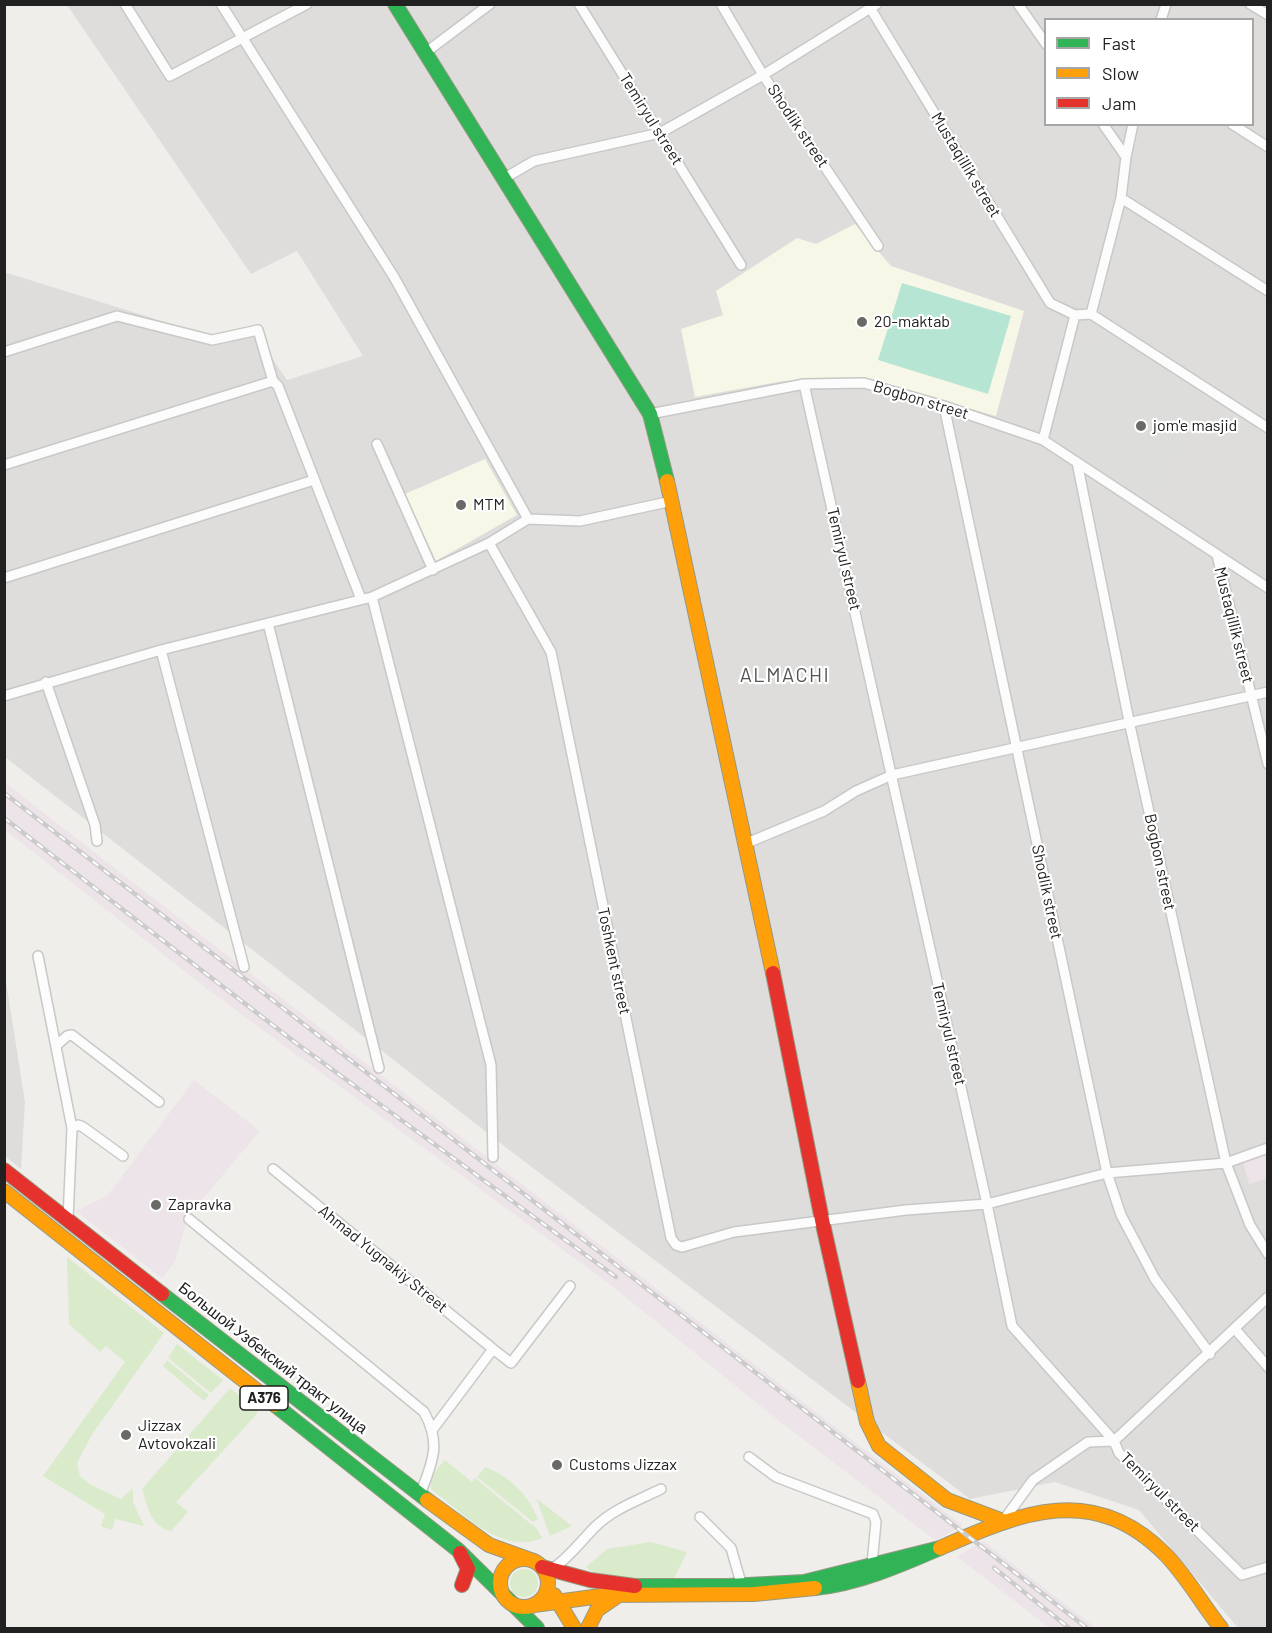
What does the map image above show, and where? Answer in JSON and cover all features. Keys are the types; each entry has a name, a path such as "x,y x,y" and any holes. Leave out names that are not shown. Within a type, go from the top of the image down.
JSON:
{"main road":[{"path":"395,4 650,414 672,501 747,843 822,1220 867,1422 879,1446 955,1505 1003,1521"},
{"name":"Большой Узбекский тракт улица","path":"4,1170 420,1495 489,1545 528,1559"},
{"name":"A376","path":"4,1191 479,1568 507,1600"},
{"path":"507,1600 517,1606 624,1595 830,1587 905,1563 1003,1521 1029,1512 1061,1507 1091,1511 1115,1519 1139,1533 1164,1553 1221,1629"},
{"path":"537,1629 507,1600 500,1587 502,1572 513,1561 528,1559 547,1571 619,1586 743,1589 827,1577 940,1548"},
{"path":"458,1551 468,1569 462,1585"},
{"path":"547,1571 556,1601 574,1629"},
{"path":"534,1605 544,1596 547,1571"},
{"path":"588,1629 592,1615 602,1604 624,1595"}],"street":[{"path":"125,4 170,76 307,4"},
{"path":"221,4 394,277 528,519"},
{"path":"425,53 489,4"},
{"name":"Temiryul street","path":"579,4 741,265"},
{"name":"Shodlik street","path":"721,4 763,75 878,246"},
{"path":"1018,4 1044,41"},
{"path":"1250,4 1268,15"},
{"path":"503,179 534,160 660,133 763,75 872,6"},
{"name":"Mustaqillik street","path":"872,6 1050,303 1074,315"},
{"path":"1104,126 1126,157"},
{"path":"1091,314 1121,198 1133,126"},
{"path":"1235,126 1268,147"},
{"path":"1121,198 1268,291"},
{"path":"1043,440 1074,315 1091,314 1268,428"},
{"path":"4,352 117,316 212,340 258,330 273,381 278,386 314,480 367,598 491,1065 493,1157"},
{"path":"4,465 273,381"},
{"name":"Bogbon street","path":"650,414 804,384 864,383 944,406 1043,440 1268,588"},
{"name":"Temiryul street","path":"804,384 987,1204 1012,1326 1114,1441 1119,1453 1242,1575 1268,1567"},
{"name":"Shodlik street","path":"944,406 1107,1173 1121,1214 1155,1279 1210,1354"},
{"path":"377,444 433,570"},
{"name":"Bogbon street","path":"1077,462 1130,721 1226,1163 1250,1225 1268,1254"},
{"path":"4,578 314,480"},
{"path":"4,696 161,650 367,598 489,543 528,519 580,521 672,501"},
{"name":"Toshkent street","path":"489,543 551,652 671,1239 675,1245 682,1247 734,1232 822,1220"},
{"name":"Mustaqillik street","path":"1217,555 1268,764"},
{"path":"268,623 379,1068"},
{"path":"161,650 244,967"},
{"path":"46,682 95,825 97,841"},
{"path":"747,843 824,811 856,791 892,775 1268,692"},
{"path":"38,956 72,1128 68,1219"},
{"path":"57,1045 67,1036 72,1035 159,1102"},
{"path":"72,1128 78,1125 83,1127 123,1156"},
{"path":"822,1220 987,1204 1107,1173 1226,1163 1268,1148"},
{"name":"Ahmad Yugnakiy Street","path":"273,1169 511,1363 570,1286"},
{"path":"189,1219 424,1412 433,1429 435,1452 420,1495"},
{"path":"1003,1521 1034,1480 1088,1442 1114,1441 1210,1354 1268,1297"},
{"path":"1234,1329 1268,1367"},
{"path":"433,1429 492,1349"},
{"path":"749,1456 776,1477 873,1514 876,1521 872,1564"},
{"path":"547,1571 566,1560 596,1525 619,1509 661,1489"},
{"path":"700,1518 731,1548 743,1589"}],"shaded area":[{"name":"ALMACHI","path":"67,5 1267,5 1267,1628 1238,1628 1139,1510 1055,1482 970,1499 508,1149 5,757 4,272 210,336 250,326 287,380 363,356 297,251 251,274"},
{"name":"20-maktab","path":"855,224 891,266 1024,311 996,416 861,378 783,381 695,397 681,329 723,315 716,291 797,238 816,244"},
{"path":"1107,336 1202,397 1177,436 1184,442 1150,495 1055,438 1083,344 1097,352"},
{"name":"MTM","path":"485,459 517,515 436,561 405,494"},
{"path":"4,782 963,1526 935,1540 778,1420 608,1283 211,992 5,830"},
{"path":"5,975 25,1102 21,1169 5,1156"},
{"path":"194,1080 260,1131 188,1216 175,1262 162,1278 76,1211 108,1195"},
{"path":"1267,1153 1267,1179 1249,1184 1243,1162"},
{"path":"983,1541 1096,1628 1050,1628 957,1557"}],"green space":[{"path":"902,283 1011,316 988,394 878,360"},
{"path":"67,1257 164,1333 93,1433 77,1463 80,1476 91,1485 121,1499 133,1488 133,1502 144,1526 115,1519 112,1530 101,1526 105,1514 43,1476 125,1362 106,1346 100,1352 69,1324"},
{"path":"177,1344 223,1380 211,1393 168,1358"},
{"path":"167,1360 209,1395 204,1401 163,1366"},
{"path":"230,1388 257,1410 257,1414 176,1502 188,1512 171,1531 164,1529 151,1515 142,1489"},
{"path":"445,1460 472,1482 475,1478 537,1529 542,1538 527,1542 512,1541 497,1536 468,1519 431,1489 430,1477"},
{"path":"485,1467 517,1487 529,1502 538,1519 533,1522 477,1477"},
{"path":"536,1498 572,1526 550,1536"},
{"path":"651,1542 687,1552 672,1583 613,1579 586,1567 607,1549"},
{"path":"524,1569 534,1573 538,1583 534,1593 524,1597 514,1593 510,1583 514,1573"}],"railway":[{"path":"4,793 1087,1628"},
{"path":"4,818 296,1043 616,1277"},
{"path":"994,1568 1069,1628"}],"traffic: fast":[{"path":"395,4 650,414 667,481"},
{"path":"162,1294 427,1500"},
{"path":"275,1405 458,1550 537,1628"},
{"path":"635,1586 728,1586 804,1582 940,1548 863,1578 815,1588"}],"traffic: slow":[{"path":"667,481 773,973"},
{"path":"4,1191 275,1405"},
{"path":"858,1381 867,1422 879,1446 947,1500 1003,1521"},
{"path":"427,1500 489,1545 528,1559"},
{"path":"940,1548 1029,1515 1057,1511 1084,1511 1112,1518 1139,1532 1166,1555 1221,1628"},
{"path":"519,1559 529,1559 541,1566 548,1578 548,1583 548,1588 541,1600 529,1607 519,1607 504,1596 500,1588 500,1578 511,1563 519,1559"},
{"path":"534,1605 608,1595 754,1594 815,1588"},
{"path":"554,1595 574,1628"},
{"path":"588,1628 597,1610 616,1597"}],"traffic: jam":[{"path":"773,973 822,1220 858,1381"},
{"path":"4,1170 162,1294"},
{"path":"460,1553 468,1569 462,1585"},
{"path":"542,1567 590,1580 635,1586"}],"place":[{"name":"20-maktab","path":"862,322"},
{"name":"jom'e masjid","path":"1141,426"},
{"name":"MTM","path":"461,505"},
{"name":"Zapravka","path":"156,1205"},
{"name":"Jizzax Avtovokzali","path":"126,1435"},
{"name":"Customs Jizzax","path":"557,1465"}],"district":[{"name":"ALMACHI","path":"785,675"}]}
